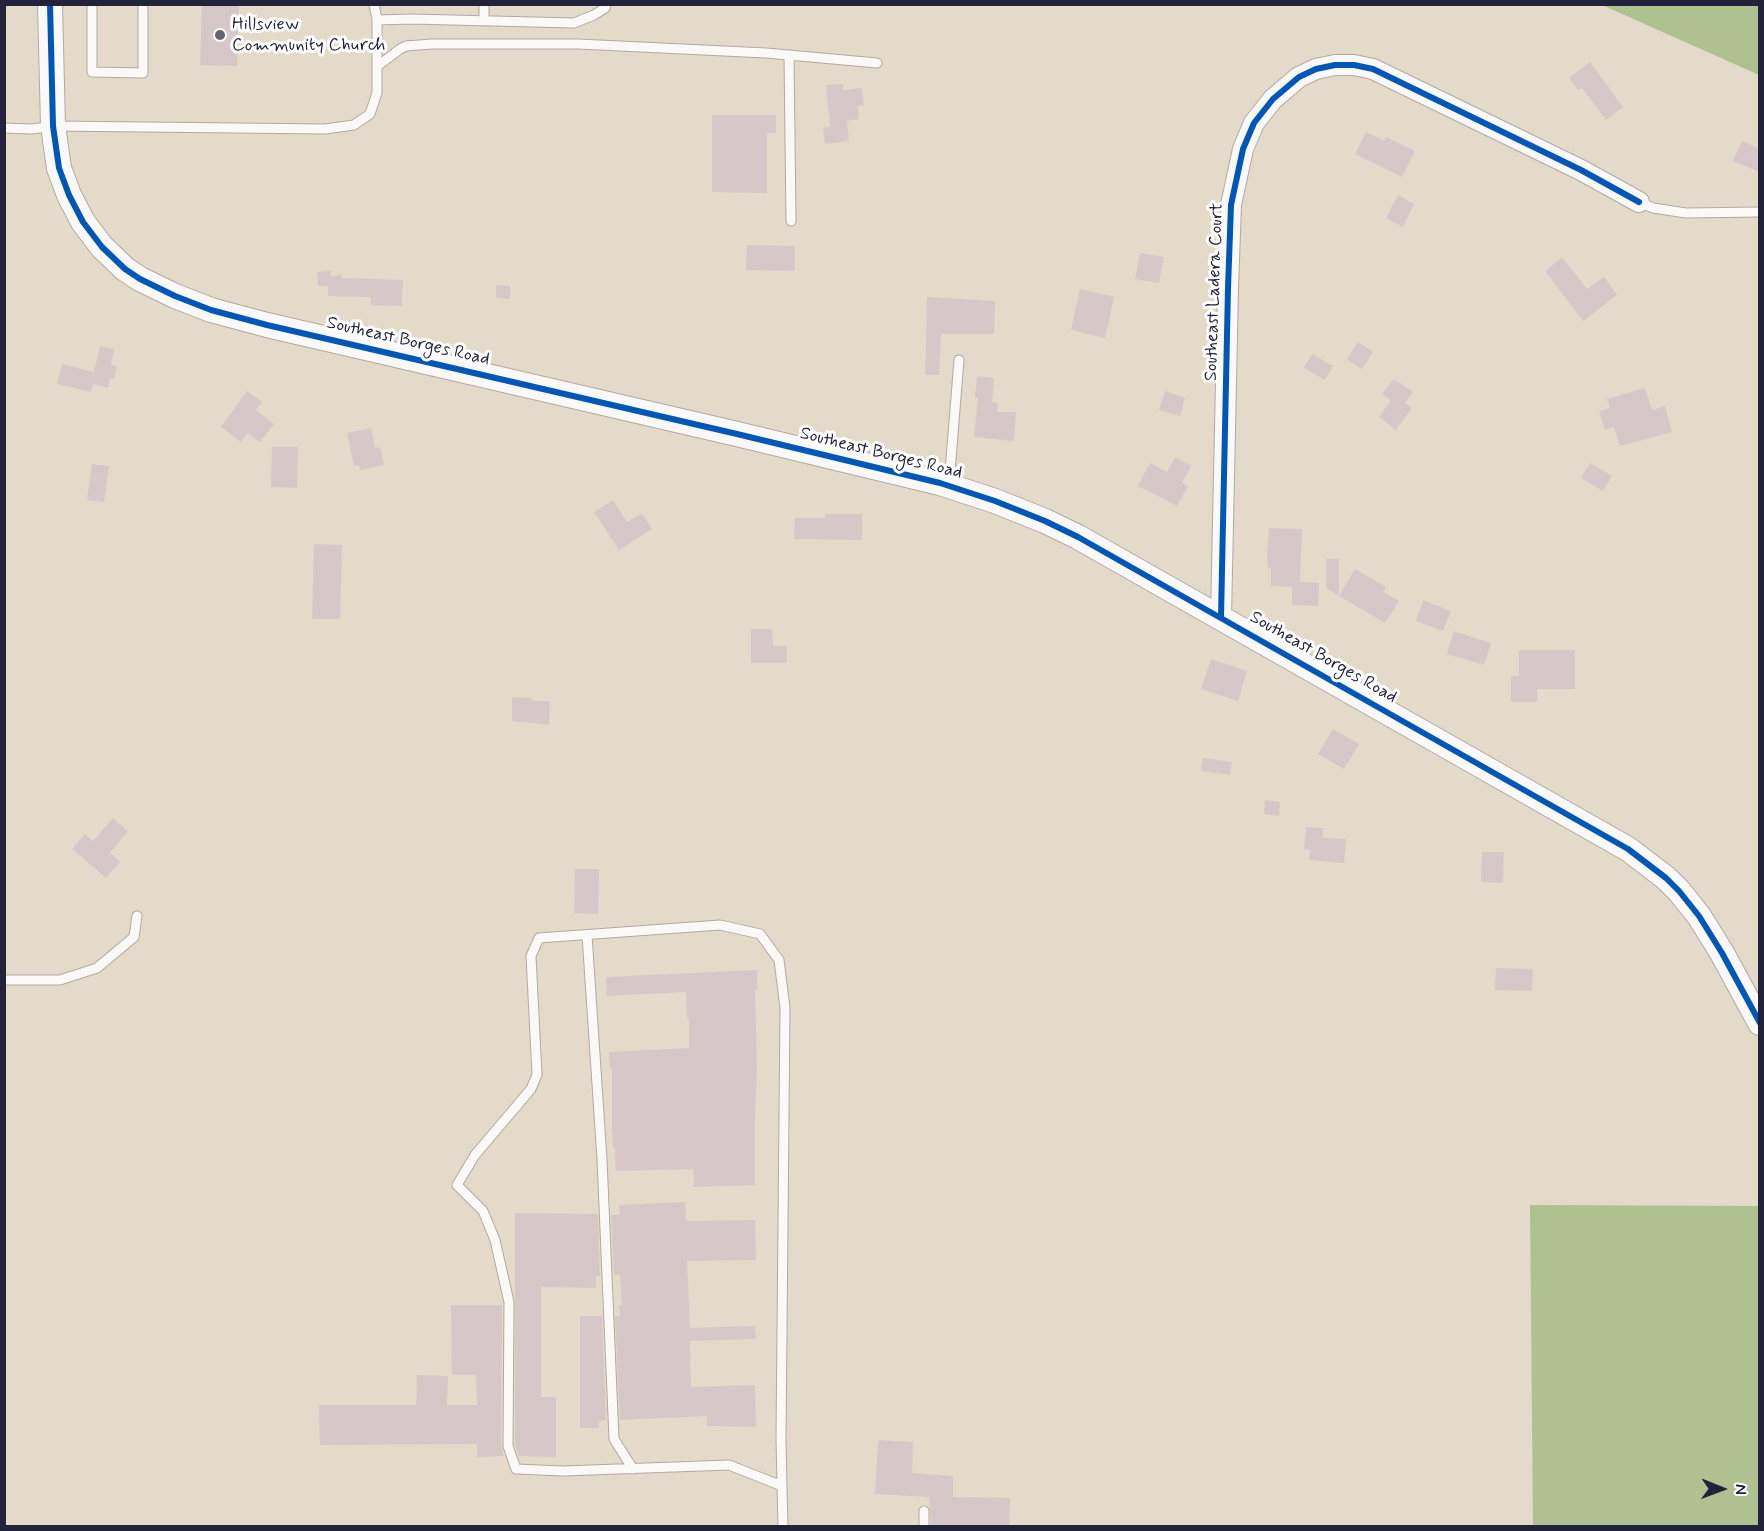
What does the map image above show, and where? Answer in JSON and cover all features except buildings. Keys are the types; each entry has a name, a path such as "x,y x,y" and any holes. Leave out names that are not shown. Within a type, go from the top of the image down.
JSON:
{"street":[{"name":"Southeast Borges Road","path":"50,4 53,126 59,168 69,195 83,222 102,247 125,269 140,279 175,296 267,325 737,434 949,486 1045,520 1221,617 1628,849 1666,878 1698,916 1722,953 1760,1023"},
{"name":"Southeast Ladera Court","path":"1221,617 1231,205 1243,149 1254,123 1273,99 1299,77 1316,69 1335,65 1354,65 1373,69 1581,170 1639,202"}],"lane":[{"path":"93,4 92,72 143,73 143,4"},
{"path":"4,128 32,129 53,126 326,129 354,125 370,114 377,93 379,65 374,4"},
{"path":"484,4 484,21"},
{"path":"377,20 574,23 594,15 605,8 606,4"},
{"path":"379,65 406,46 432,44 578,44 789,55 876,63"},
{"path":"789,55 790,221"},
{"path":"1639,202 1653,208 1686,213 1760,212"},
{"path":"949,486 959,360"},
{"path":"4,980 60,980 97,968 134,938 137,916"},
{"path":"782,1486 729,1466 563,1471 516,1469 508,1446 509,1302 495,1240 483,1211 457,1185 475,1155 531,1089 537,1075 531,956 539,938 720,926 760,934 779,960 785,1008 783,1527"},
{"path":"587,935 602,1159 614,1439 633,1468"},
{"path":"924,1511 924,1527"}],"green space":[{"path":"1602,5 1759,5 1759,75"},
{"path":"1530,1205 1759,1206 1759,1526 1533,1526"}],"cycle path":[{"path":"50,4 53,126 59,168 69,195 83,222 102,247 125,269 140,279 211,310 267,325 940,483 1045,521 1078,537 1628,849 1666,878 1699,916 1760,1023"},
{"path":"1221,617 1231,205 1243,149 1254,123 1273,99 1299,77 1316,69 1335,65 1354,65 1373,69 1581,170 1639,202"}],"place":[{"name":"Hillsview Community Church","path":"220,35"}]}
